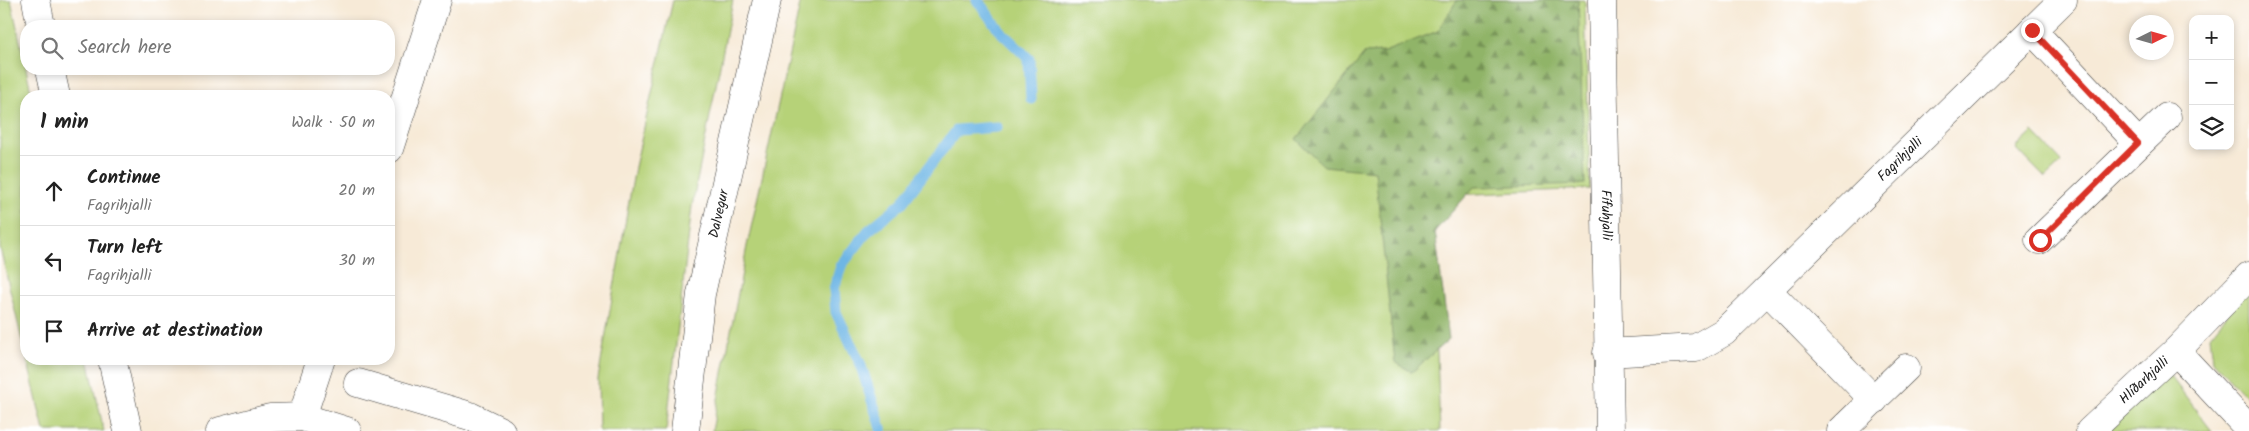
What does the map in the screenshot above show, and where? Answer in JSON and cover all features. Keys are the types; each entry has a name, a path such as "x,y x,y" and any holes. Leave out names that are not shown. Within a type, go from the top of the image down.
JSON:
{"street":[{"path":"36,0 40,20"},
{"path":"395,130 437,0"},
{"name":"Dalvegur","path":"685,431 700,294 767,0"},
{"name":"Fífuhjalli","path":"1602,0 1607,353 1610,431"},
{"name":"Fagrihjalli","path":"1607,353 1696,348 1724,332 2063,0"},
{"path":"2032,30 2138,143"},
{"path":"51,75 55,90"},
{"path":"2040,240 2167,117"},
{"name":"Hlíðarhjalli","path":"2090,431 2176,351 2249,276"},
{"path":"1767,290 1874,400"},
{"name":"Hlíðarhjalli","path":"2176,351 2249,429"},
{"path":"113,365 128,431"},
{"path":"302,417 319,365"},
{"path":"1841,431 1906,368"},
{"path":"358,382 470,416 502,431"},
{"path":"220,431 270,418 302,417 347,431"}],"green space":[{"path":"0,0 11,0 20,41 20,75 27,75 31,90 20,90 20,332 0,248"},
{"path":"673,0 733,0 692,206 666,431 599,431 598,379 635,167"},
{"path":"801,0 1585,0 1590,189 1431,196 1440,431 712,431 747,246"},
{"path":"1457,0 1578,0 1585,184 1474,187 1435,231 1449,339 1412,372 1395,362 1375,171 1324,166 1296,139 1365,53 1384,52 1438,31"},
{"path":"2033,132 2062,162 2045,178 2016,148"},
{"path":"2249,287 2249,400 2213,361 2210,336"},
{"path":"28,365 89,365 104,431 44,431"},
{"path":"2168,373 2212,431 2108,431"}],"waterway":[{"path":"977,0 1000,31 1029,59 1031,99"},
{"path":"882,431 860,363 836,312 834,289 841,266 868,231 902,203 957,130 997,127"}],"route":[{"path":"2032,30 2138,143 2040,240"}]}
